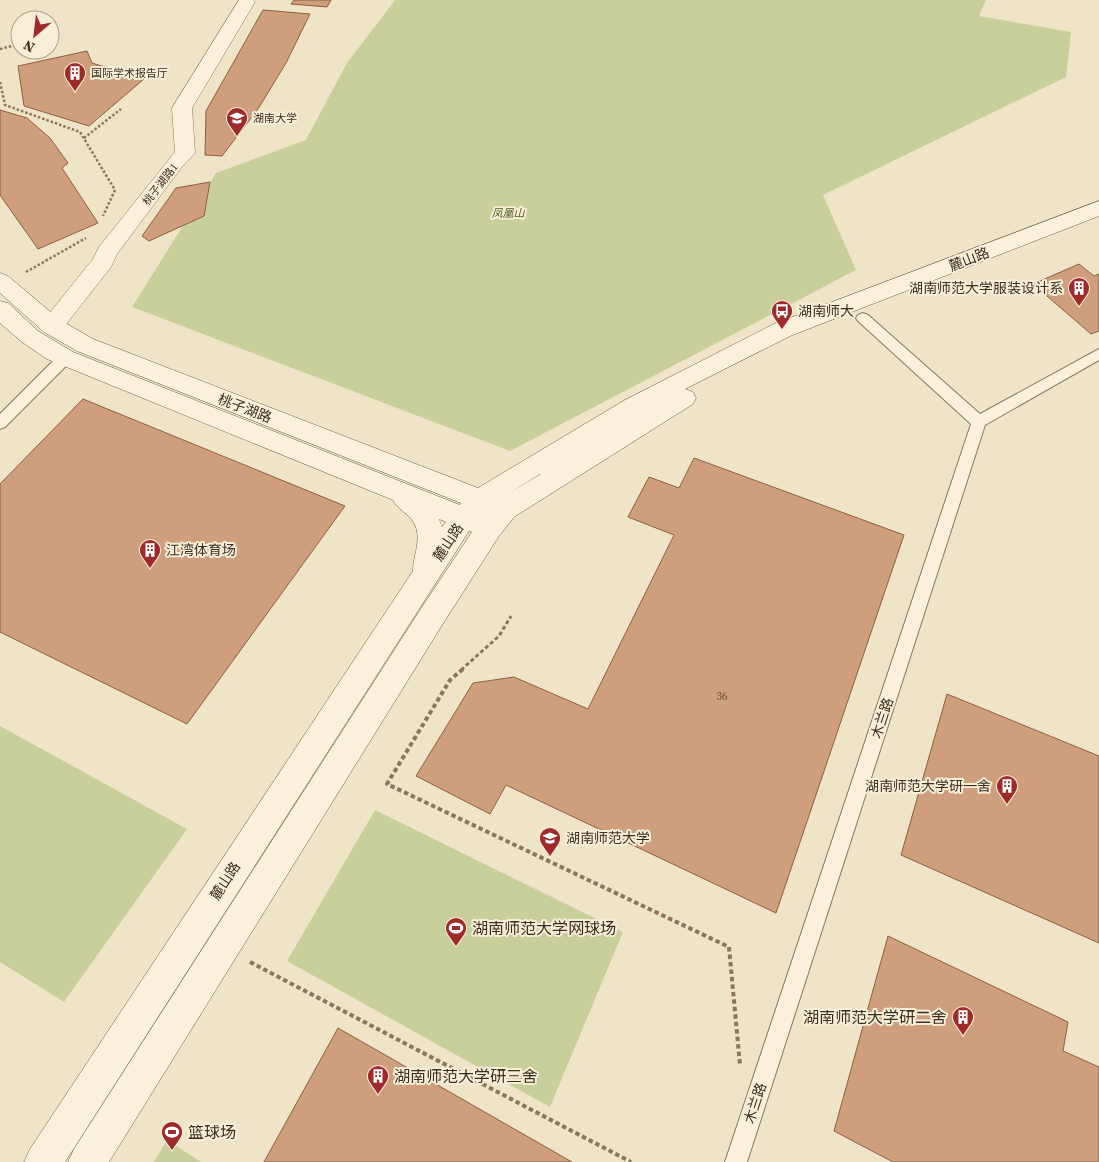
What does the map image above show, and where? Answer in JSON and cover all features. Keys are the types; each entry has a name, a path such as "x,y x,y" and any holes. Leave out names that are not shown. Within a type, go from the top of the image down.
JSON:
{"main road":[{"name":"桃子湖路1","path":"52,326 103,262 107,252 174,164 185,153 182,108 243,1"},
{"name":"麓山路","path":"87,1162 434,613 500,486 605,421 732,353 782,330 1099,208"},
{"name":"麓山路","path":"44,1162 421,581 485,514 737,368 1099,224"},
{"name":"桃子湖路","path":"2,283 52,326 84,345 397,480"},
{"name":"桃子湖路","path":"0,309 44,348 65,358 485,514"},
{"path":"397,480 478,480 512,473 542,461"},
{"path":"397,480 412,502 424,514 430,528 432,547 421,581"}],"lane":[{"path":"863,318 979,422 1099,354"},
{"path":"0,423 65,358"},
{"name":"木兰路","path":"736,1162 979,422"}],"path":[{"path":"0,82 6,105 80,132 115,190 103,216"},
{"path":"84,138 121,109"},
{"path":"2,283 86,238"},
{"path":"511,616 499,636 450,680 387,784 729,947 741,1071"},
{"path":"222,948 631,1162"}],"green space":[{"name":"凤凰山","path":"395,0 986,0 979,16 1071,32 1066,77 823,195 856,270 510,451 132,307 216,173 306,140 347,63"},
{"path":"0,726 187,829 64,1002 0,962"},
{"name":"湖南师范大学网球场","path":"375,810 623,932 550,1107 287,961"},
{"name":"篮球场","path":"167,1140 201,1162 154,1162"}],"building":[{"path":"294,0 331,0 327,7 291,4"},
{"path":"263,10 310,14 286,63 258,109 222,156 205,155 206,111"},
{"name":"国际学术报告厅","path":"87,51 92,63 144,79 89,126 24,106 18,66 46,60 60,60 60,57"},
{"path":"0,110 27,118 50,138 68,163 62,168 98,223 38,249 0,195"},
{"path":"210,182 204,216 149,241 142,236 176,188"},
{"name":"湖南师范大学服装设计系","path":"1079,264 1094,276 1099,274 1099,331 1091,334 1033,284"},
{"name":"江湾体育场","path":"83,399 345,506 187,724 0,632 0,484"},
{"path":"694,458 904,535 776,913 506,785 490,814 416,776 473,683 514,677 588,709 674,535 628,517 649,477 679,488"},
{"name":"湖南师范大学研一舍","path":"947,694 1099,756 1099,943 901,855"},
{"name":"湖南师范大学研二舍","path":"888,936 1068,1022 1063,1051 1099,1067 1099,1162 893,1162 834,1131"},
{"name":"湖南师范大学研三舍","path":"338,1028 572,1162 264,1162"}],"place":[{"name":"国际学术报告厅","path":"75,92"},
{"name":"湖南大学","path":"237,137"},
{"name":"湖南师范大学服装设计系","path":"1079,307"},
{"name":"湖南师大","path":"782,330"},
{"name":"江湾体育场","path":"150,569"},
{"name":"湖南师范大学研一舍","path":"1007,805"},
{"name":"湖南师范大学","path":"550,857"},
{"name":"湖南师范大学网球场","path":"456,947"},
{"name":"湖南师范大学研二舍","path":"963,1036"},
{"name":"湖南师范大学研三舍","path":"378,1095"},
{"name":"篮球场","path":"172,1151"}]}
